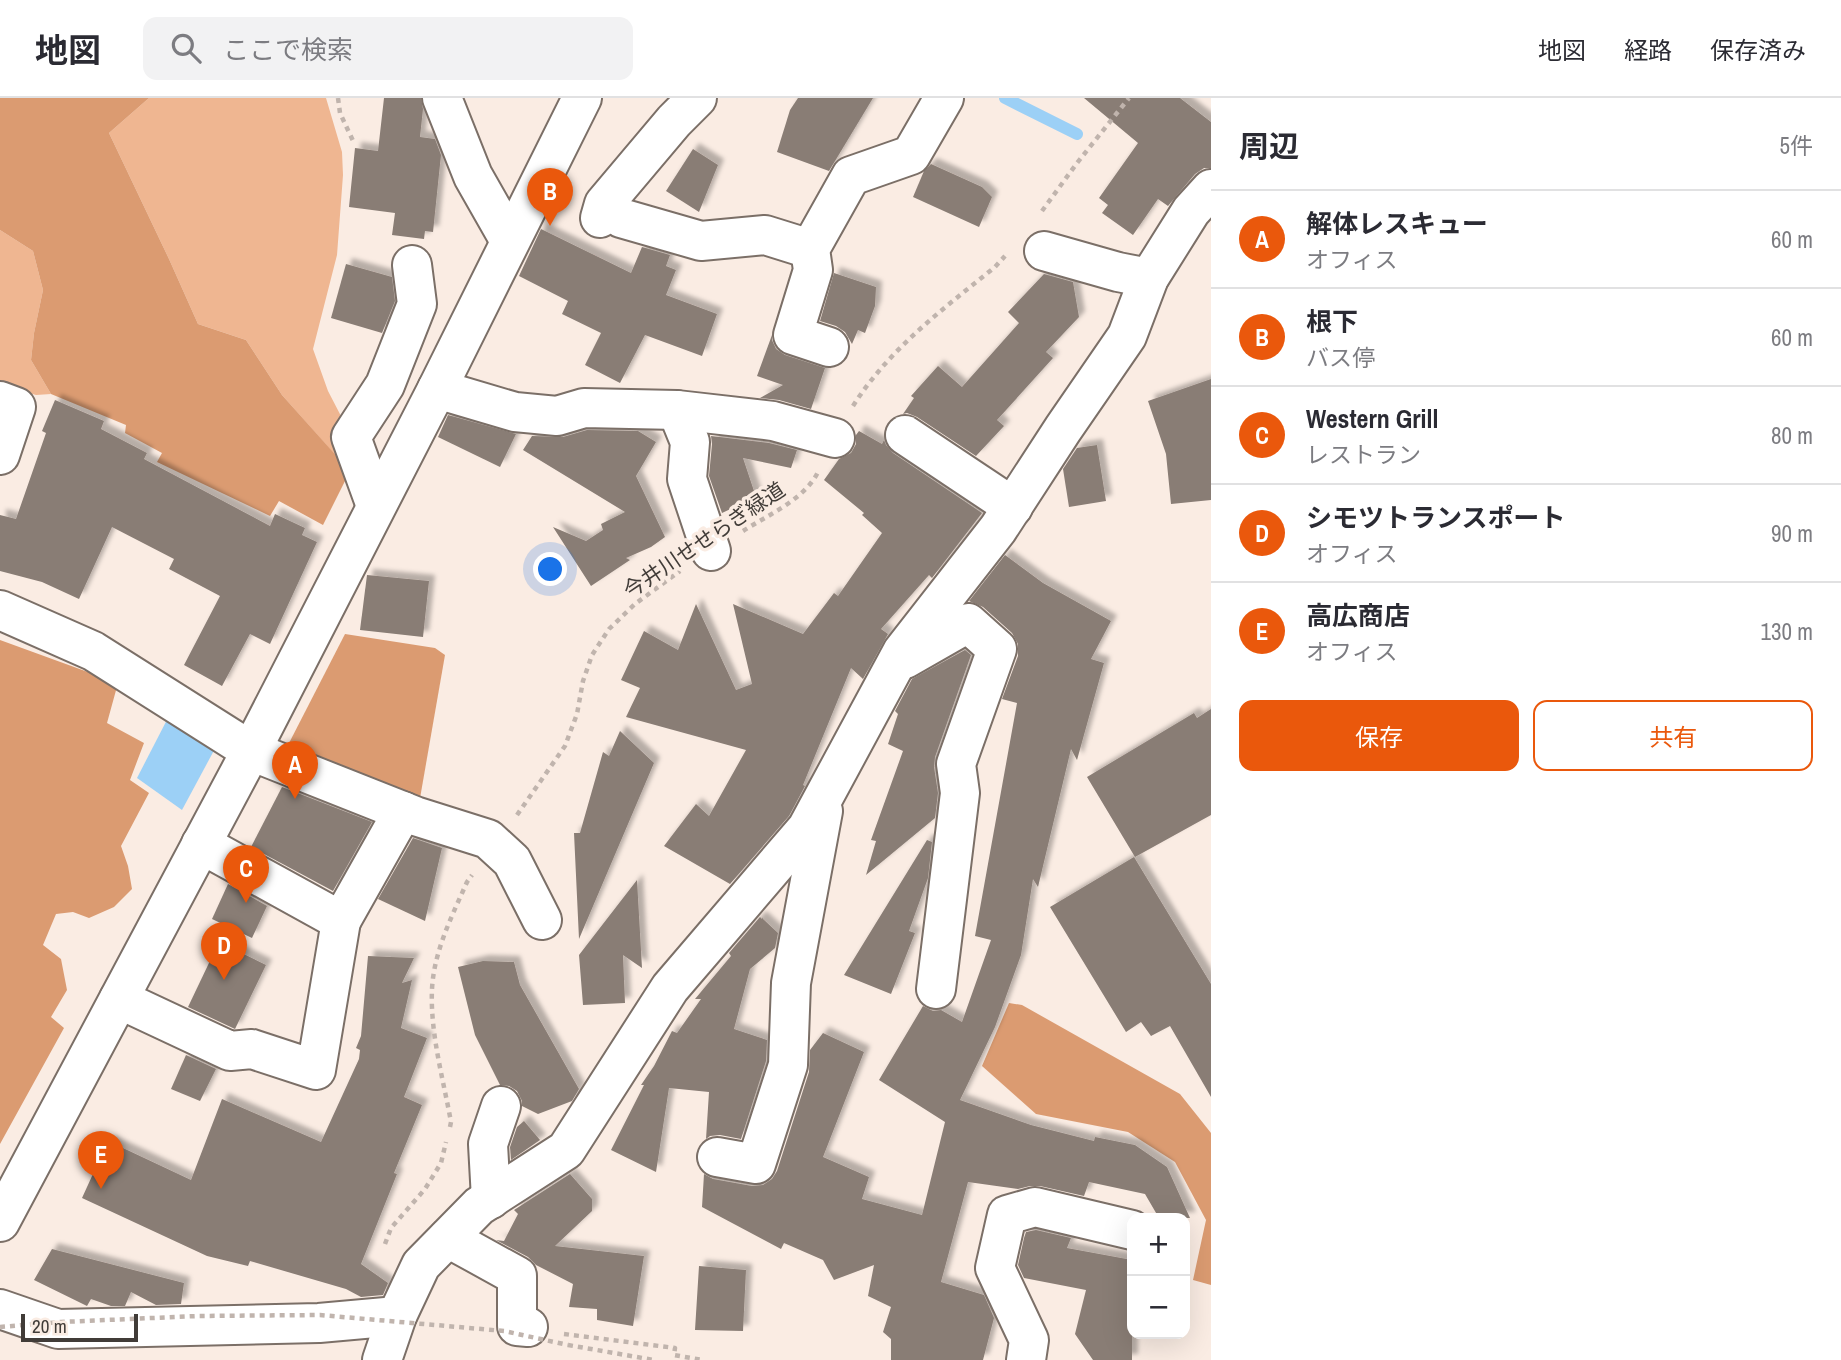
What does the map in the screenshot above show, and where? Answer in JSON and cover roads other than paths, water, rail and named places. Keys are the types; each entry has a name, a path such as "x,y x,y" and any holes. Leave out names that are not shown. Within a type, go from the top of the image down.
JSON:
{"street":[{"path":"442,98 472,176 510,241"},
{"path":"0,1222 251,751 437,389 582,98"},
{"path":"697,98 674,121 604,204 611,218 701,241 765,235 810,249"},
{"path":"829,347 793,335 813,270 810,249 851,177 911,155 944,98"},
{"path":"382,1360 397,1316 421,1265 479,1206 566,1150 670,988 807,828 902,652 998,529 1128,336 1149,278 1191,211 1211,189"},
{"path":"1031,239 1118,272 1149,278"},
{"path":"376,506 351,437 385,385 417,304 412,265"},
{"path":"437,389 515,412 557,416 584,408 677,410 773,421 835,438"},
{"path":"0,401 16,407 0,455"},
{"path":"677,410 690,442 687,479 712,551"},
{"path":"905,435 1013,507"},
{"path":"0,610 93,651 251,751 403,811 488,839 512,861 542,920"},
{"path":"896,664 968,623 997,649 956,764 960,793 936,989"},
{"path":"717,1157 756,1164 788,1065 791,983 827,791"},
{"path":"119,999 230,1051 252,1049 316,1070 341,921 403,811"},
{"path":"201,844 341,921"},
{"path":"491,1199 488,1144 502,1106"},
{"path":"1026,1360 1029,1340 995,1268 1007,1215 1035,1207 1127,1229"},
{"path":"448,1238 517,1276 517,1326 543,1330"},
{"path":"0,1309 58,1329 325,1316 397,1316"}],"water":[{"path":"171,712 218,743 182,810 137,778"}],"waterway":[{"path":"1005,98 1077,134"}],"place":[{"name":"根下","path":"550,226"},
{"name":"解体レスキュー","path":"295,799"},
{"name":"Western Grill","path":"246,903"},
{"name":"シモツトランスポート","path":"224,980"},
{"name":"高広商店","path":"101,1189"}]}
